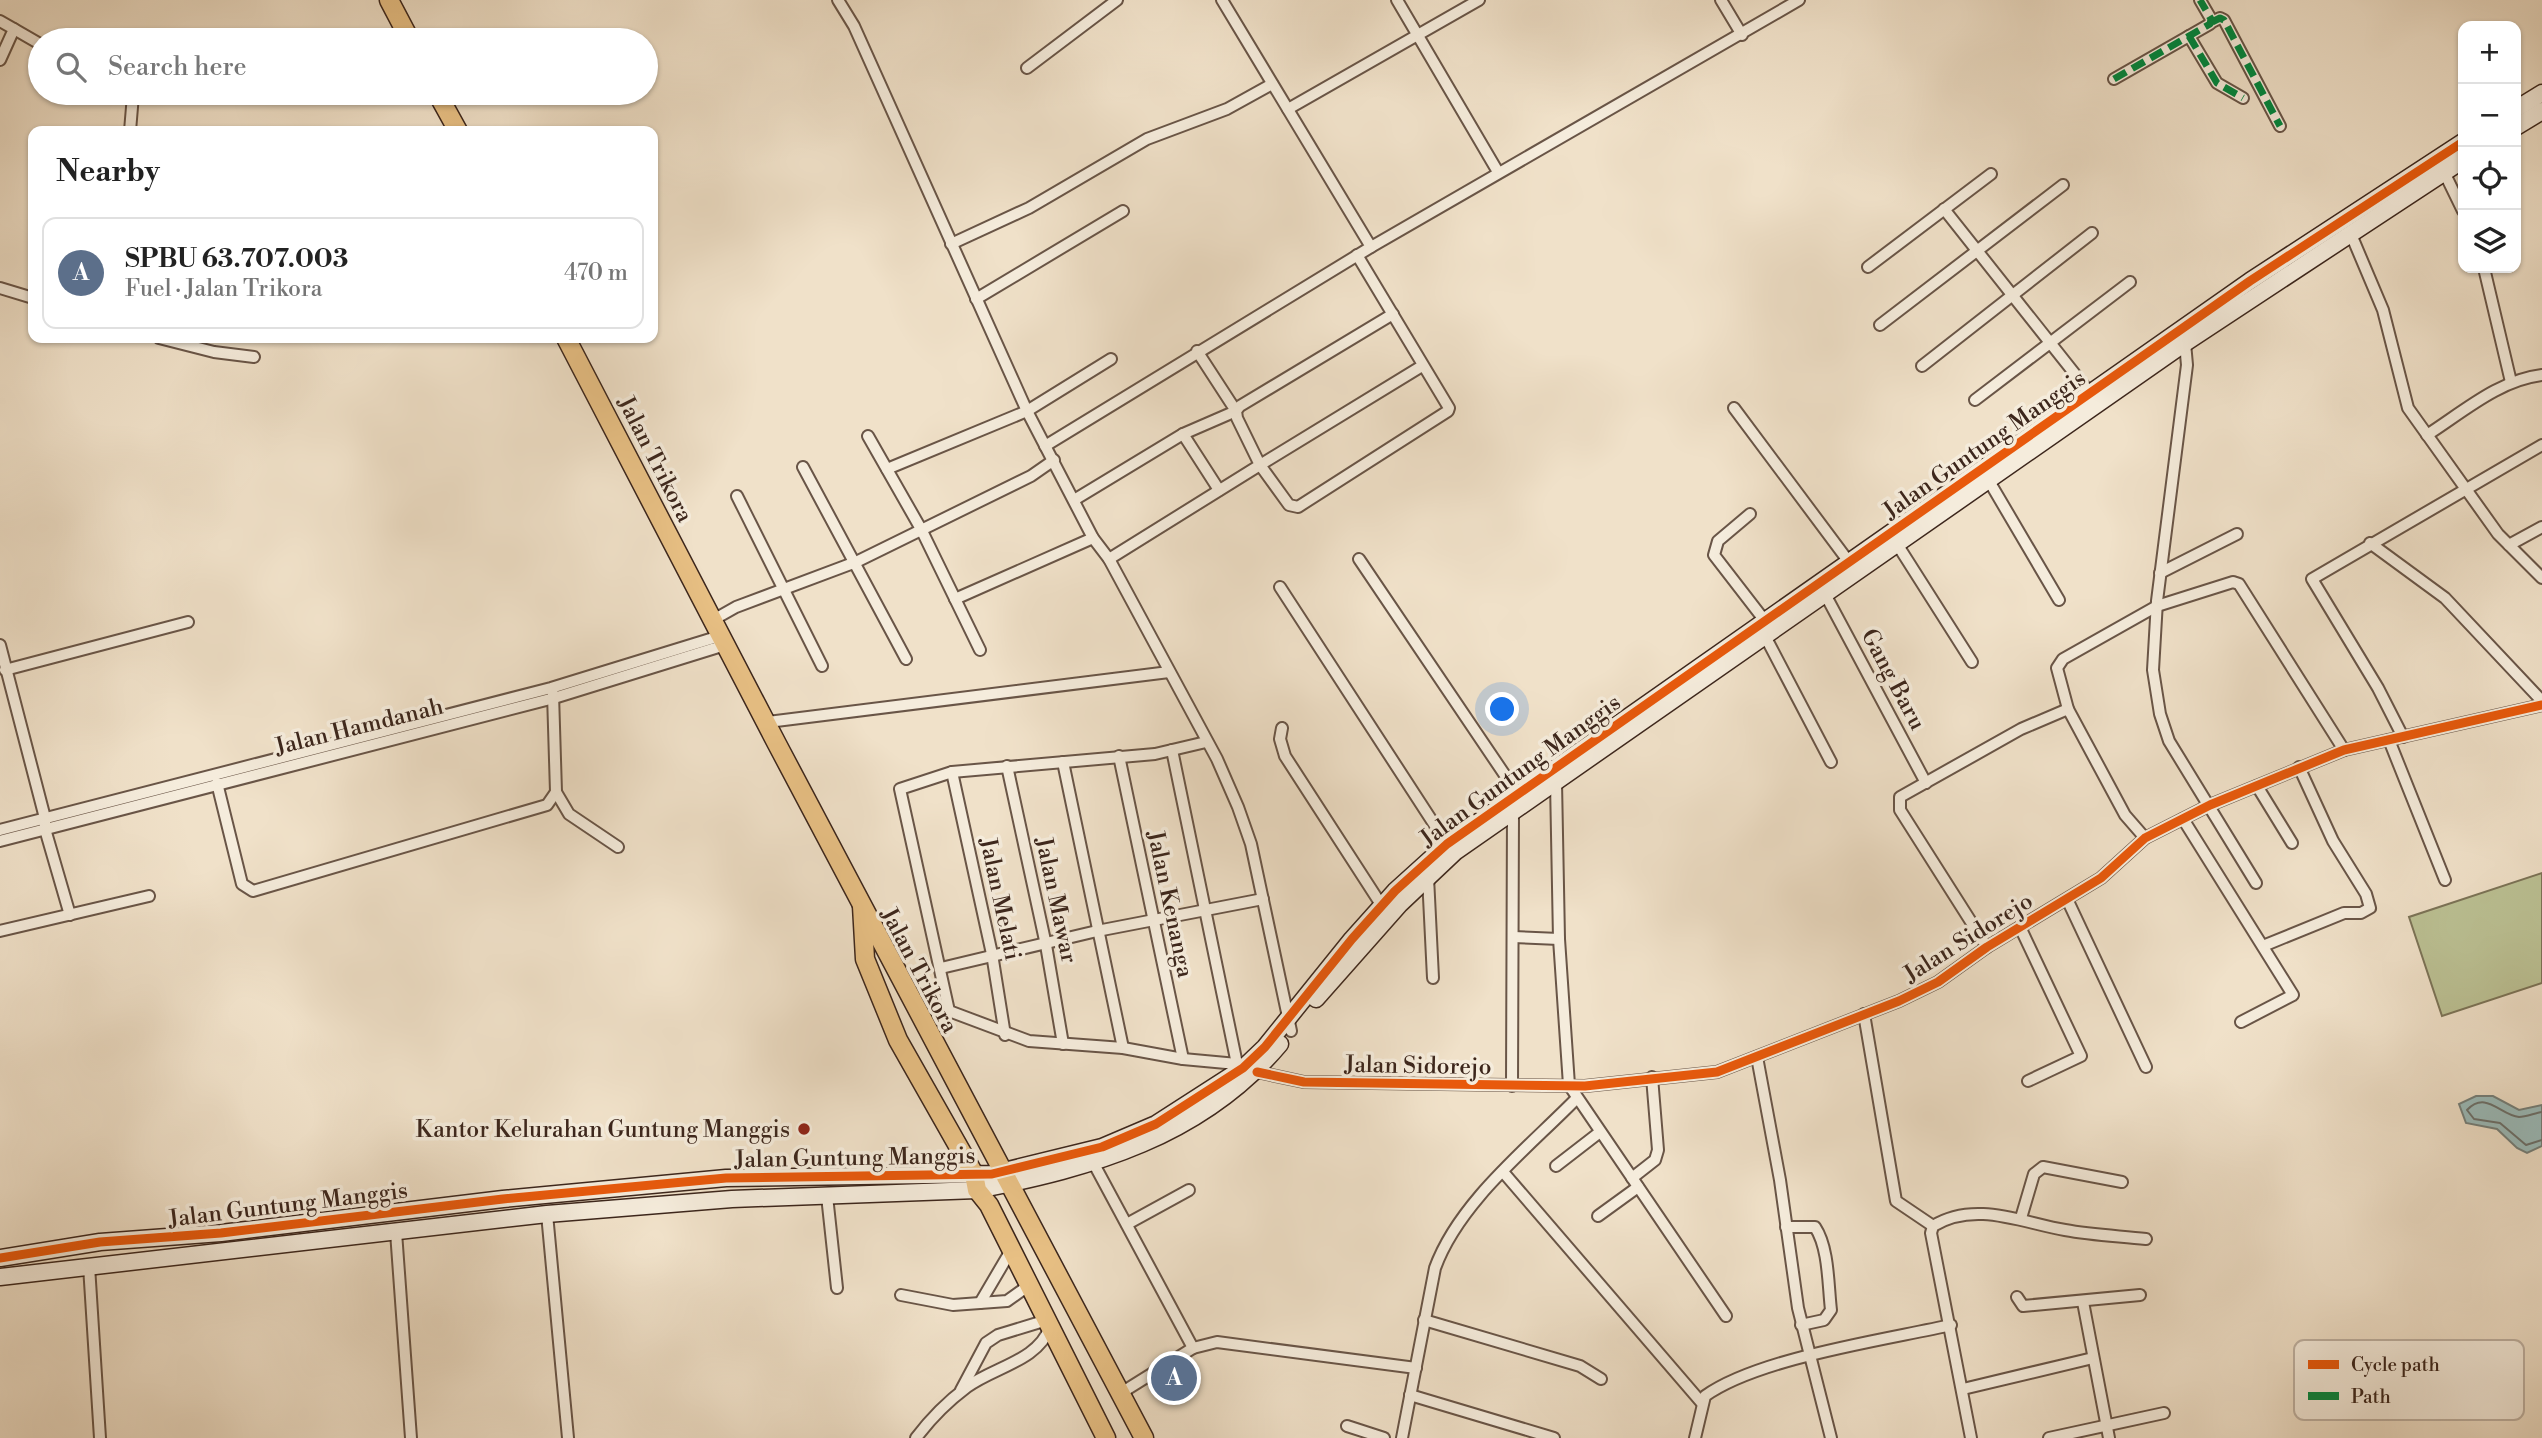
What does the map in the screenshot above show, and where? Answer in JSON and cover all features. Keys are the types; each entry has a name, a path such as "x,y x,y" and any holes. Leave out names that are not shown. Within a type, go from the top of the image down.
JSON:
{"main road":[{"path":"388,0 403,28"},
{"path":"444,105 455,126"},
{"name":"Jalan Trikora","path":"569,343 719,634 768,722 1144,1438"},
{"name":"Jalan Trikora","path":"861,899 866,960 898,1040 989,1205 1010,1252 1106,1438"},
{"path":"866,960 874,951 887,950"}],"street":[{"path":"838,0 854,26 1027,411 1093,538 1109,559 1217,760 1238,807 1251,844 1289,1025"},
{"path":"1027,68 1117,0"},
{"path":"1222,0 1371,247"},
{"path":"1397,0 1499,172"},
{"path":"1288,109 1479,0"},
{"path":"1721,0 1742,35"},
{"path":"1045,446 1371,247 1799,0"},
{"path":"2200,0 2212,22"},
{"path":"2114,79 2212,22 2224,20 2280,126"},
{"path":"0,21 28,37"},
{"path":"0,60 14,29"},
{"path":"2189,36 2217,83 2243,98"},
{"path":"951,244 1028,208 1147,139 1227,109 1272,83"},
{"path":"2521,106 2542,93"},
{"path":"131,126 132,105"},
{"path":"2521,125 2542,111"},
{"name":"Jalan Guntung Manggis","path":"1289,1025 1382,906 1447,844 1517,793 1664,698 1765,628 1849,562 2185,342 2254,287 2350,232 2458,146"},
{"name":"Jalan Guntung Manggis","path":"1765,628 1825,594 1989,481 2002,463 2090,393 2417,180 2444,172 2458,163"},
{"path":"2444,172 2463,210"},
{"path":"1868,267 1991,174"},
{"path":"1880,325 2063,184"},
{"path":"1944,209 2090,393"},
{"path":"976,299 1123,211"},
{"path":"2350,232 2383,310 2408,408 2509,545 2542,578"},
{"path":"1922,366 2092,233"},
{"path":"1197,351 1236,411 1260,464 1289,505 1298,507 1447,415 1449,408 1357,256"},
{"path":"2485,273 2511,382"},
{"path":"1975,400 2130,282"},
{"path":"0,288 28,296"},
{"path":"1074,500 1183,433 1236,411 1393,314"},
{"path":"2185,342 2187,365 2160,573 2153,670 2164,729 2256,883"},
{"path":"179,343 214,352 254,357"},
{"path":"887,469 1027,411 1111,359"},
{"path":"1109,559 1422,366"},
{"path":"2427,435 2511,382 2542,375"},
{"path":"1734,408 1849,562"},
{"path":"1183,433 1219,490"},
{"path":"868,436 921,529 980,650"},
{"path":"2403,737 2378,688 2312,584 2315,574 2542,445"},
{"name":"Jalan Hamdanah","path":"0,830 45,824 217,783 553,693 719,634 736,607 856,562 1031,476 1054,460"},
{"path":"803,467 906,659"},
{"path":"1989,481 2059,600"},
{"path":"737,496 822,666"},
{"path":"1750,514 1718,541 1714,555 1765,628 1831,762"},
{"path":"2509,545 2542,527"},
{"path":"2160,573 2237,534"},
{"path":"955,599 1093,538"},
{"path":"2370,543 2445,598 2542,703"},
{"path":"1897,544 1972,662"},
{"path":"1359,559 1517,793"},
{"path":"2145,838 2125,815 2068,709 2058,663 2157,606 2234,582 2239,584 2344,750"},
{"path":"1280,587 1447,844"},
{"name":"Gang Baru","path":"1825,594 1926,783"},
{"path":"5,670 188,622"},
{"path":"0,645 70,915"},
{"path":"768,722 1169,672"},
{"path":"553,693 556,792 569,814 618,847"},
{"name":"Jalan Hamdanah","path":"0,841 45,824 553,693"},
{"name":"Jalan Guntung Manggis","path":"0,1277 547,1214 732,1199 827,1196 975,1182 1094,1164 1181,1125 1246,1068 1455,852 1556,782 1664,698"},
{"name":"Jalan Sidorejo","path":"941,968 946,1009 1004,1035 1029,1041 1123,1048 1246,1068 1304,1082 1569,1085 1717,1072 1938,982 1987,947 2101,878 2145,838 2210,805 2299,766 2344,750 2542,703"},
{"path":"1987,947 1900,810 1900,797 2021,729 2068,709"},
{"path":"1282,727 1280,739 1285,756 1382,906"},
{"path":"2389,740 2445,880"},
{"path":"1206,742 1172,750 952,772 900,789 941,968 1097,931 1263,899"},
{"path":"1172,750 1246,1068"},
{"name":"Jalan Kenanga","path":"1119,756 1183,1059"},
{"path":"1063,762 1123,1048"},
{"name":"Jalan Mawar","path":"1007,766 1046,945 1063,1044"},
{"path":"2263,946 2344,913 2361,914 2370,908 2366,894 2333,841 2299,766"},
{"name":"Jalan Melati","path":"952,772 992,954 1004,1035"},
{"path":"1556,782 1559,939 1569,1085 1727,1316"},
{"path":"217,783 242,884 253,891 547,805 556,792"},
{"path":"2257,786 2292,843"},
{"path":"1512,1086 1513,812"},
{"path":"2183,820 2294,995 2241,1022"},
{"path":"1428,877 1433,978"},
{"path":"0,931 149,896"},
{"path":"2067,899 2146,1067"},
{"path":"2020,927 2081,1056 2028,1081"},
{"path":"1513,937 1559,939"},
{"path":"1864,1014 1896,1201 1933,1226"},
{"path":"1757,1057 1801,1325 1832,1438"},
{"name":"Jalan Guntung Manggis","path":"1007,1177 1138,1133 1184,1109 1246,1068"},
{"path":"1598,1216 1635,1183 1655,1160 1658,1150 1652,1077"},
{"path":"1402,1438 1423,1320 1442,1248 1480,1196 1577,1098"},
{"path":"1556,1166 1600,1132"},
{"path":"1094,1164 1193,1348"},
{"path":"2021,1218 2034,1174 2043,1167 2122,1182"},
{"path":"1504,1173 1701,1402"},
{"name":"Jalan Guntung Manggis","path":"0,1258 100,1242 221,1233 503,1199 726,1178 975,1182"},
{"path":"1127,1224 1189,1190"},
{"path":"827,1196 837,1288"},
{"path":"547,1214 568,1438"},
{"path":"1933,1226 1964,1217 2021,1218 2063,1230 2146,1239"},
{"path":"1786,1227 1810,1224 1815,1227 1819,1233 1826,1270 1831,1310 1824,1320 1801,1325"},
{"path":"1933,1226 1931,1233 1964,1389 1971,1438"},
{"path":"396,1232 411,1438"},
{"path":"221,1233 223,1251"},
{"path":"980,1303 1010,1252"},
{"path":"89,1266 100,1438"},
{"path":"901,1295 953,1305 1007,1301 1028,1286"},
{"path":"2017,1297 2023,1306 2140,1295"},
{"path":"2083,1302 2109,1438"},
{"path":"1423,1320 1569,1362 1601,1379"},
{"path":"960,1393 986,1343 998,1335 1048,1324"},
{"path":"916,1438 936,1413 960,1393 1040,1346 1048,1324"},
{"path":"1695,1438 1704,1396 1730,1379 1809,1357 1951,1325"},
{"path":"1121,1393 1193,1348 1217,1342 1416,1368"},
{"path":"1964,1389 2093,1358"},
{"path":"1410,1395 1554,1438"},
{"path":"2049,1438 2164,1413"},
{"path":"1347,1426 1384,1438"}],"green space":[{"path":"2542,873 2542,983 2442,1016 2409,917"}],"water":[{"path":"2476,1096 2493,1096 2519,1110 2542,1105 2542,1146 2527,1153 2517,1148 2497,1129 2466,1123 2459,1104"}],"marked path":[{"path":"2114,79 2210,24 2211,19 2200,0"},
{"path":"2212,22 2220,18 2224,20 2280,126"},
{"path":"2189,36 2217,83 2243,98"}],"cycle path":[{"path":"0,1258 100,1242 221,1233 503,1199 726,1178 992,1174 1102,1147 1156,1124 1243,1068 1265,1047 1352,939 1395,891 1447,844 2250,281 2458,145"},
{"path":"1257,1072 1304,1082 1585,1086 1717,1072 1899,1001 1938,982 1987,947 2101,878 2145,838 2210,805 2344,750 2542,705"}],"place":[{"name":"Kantor Kelurahan Guntung Manggis","path":"804,1129"},
{"name":"SPBU 63.707.003","path":"1174,1378"}]}
